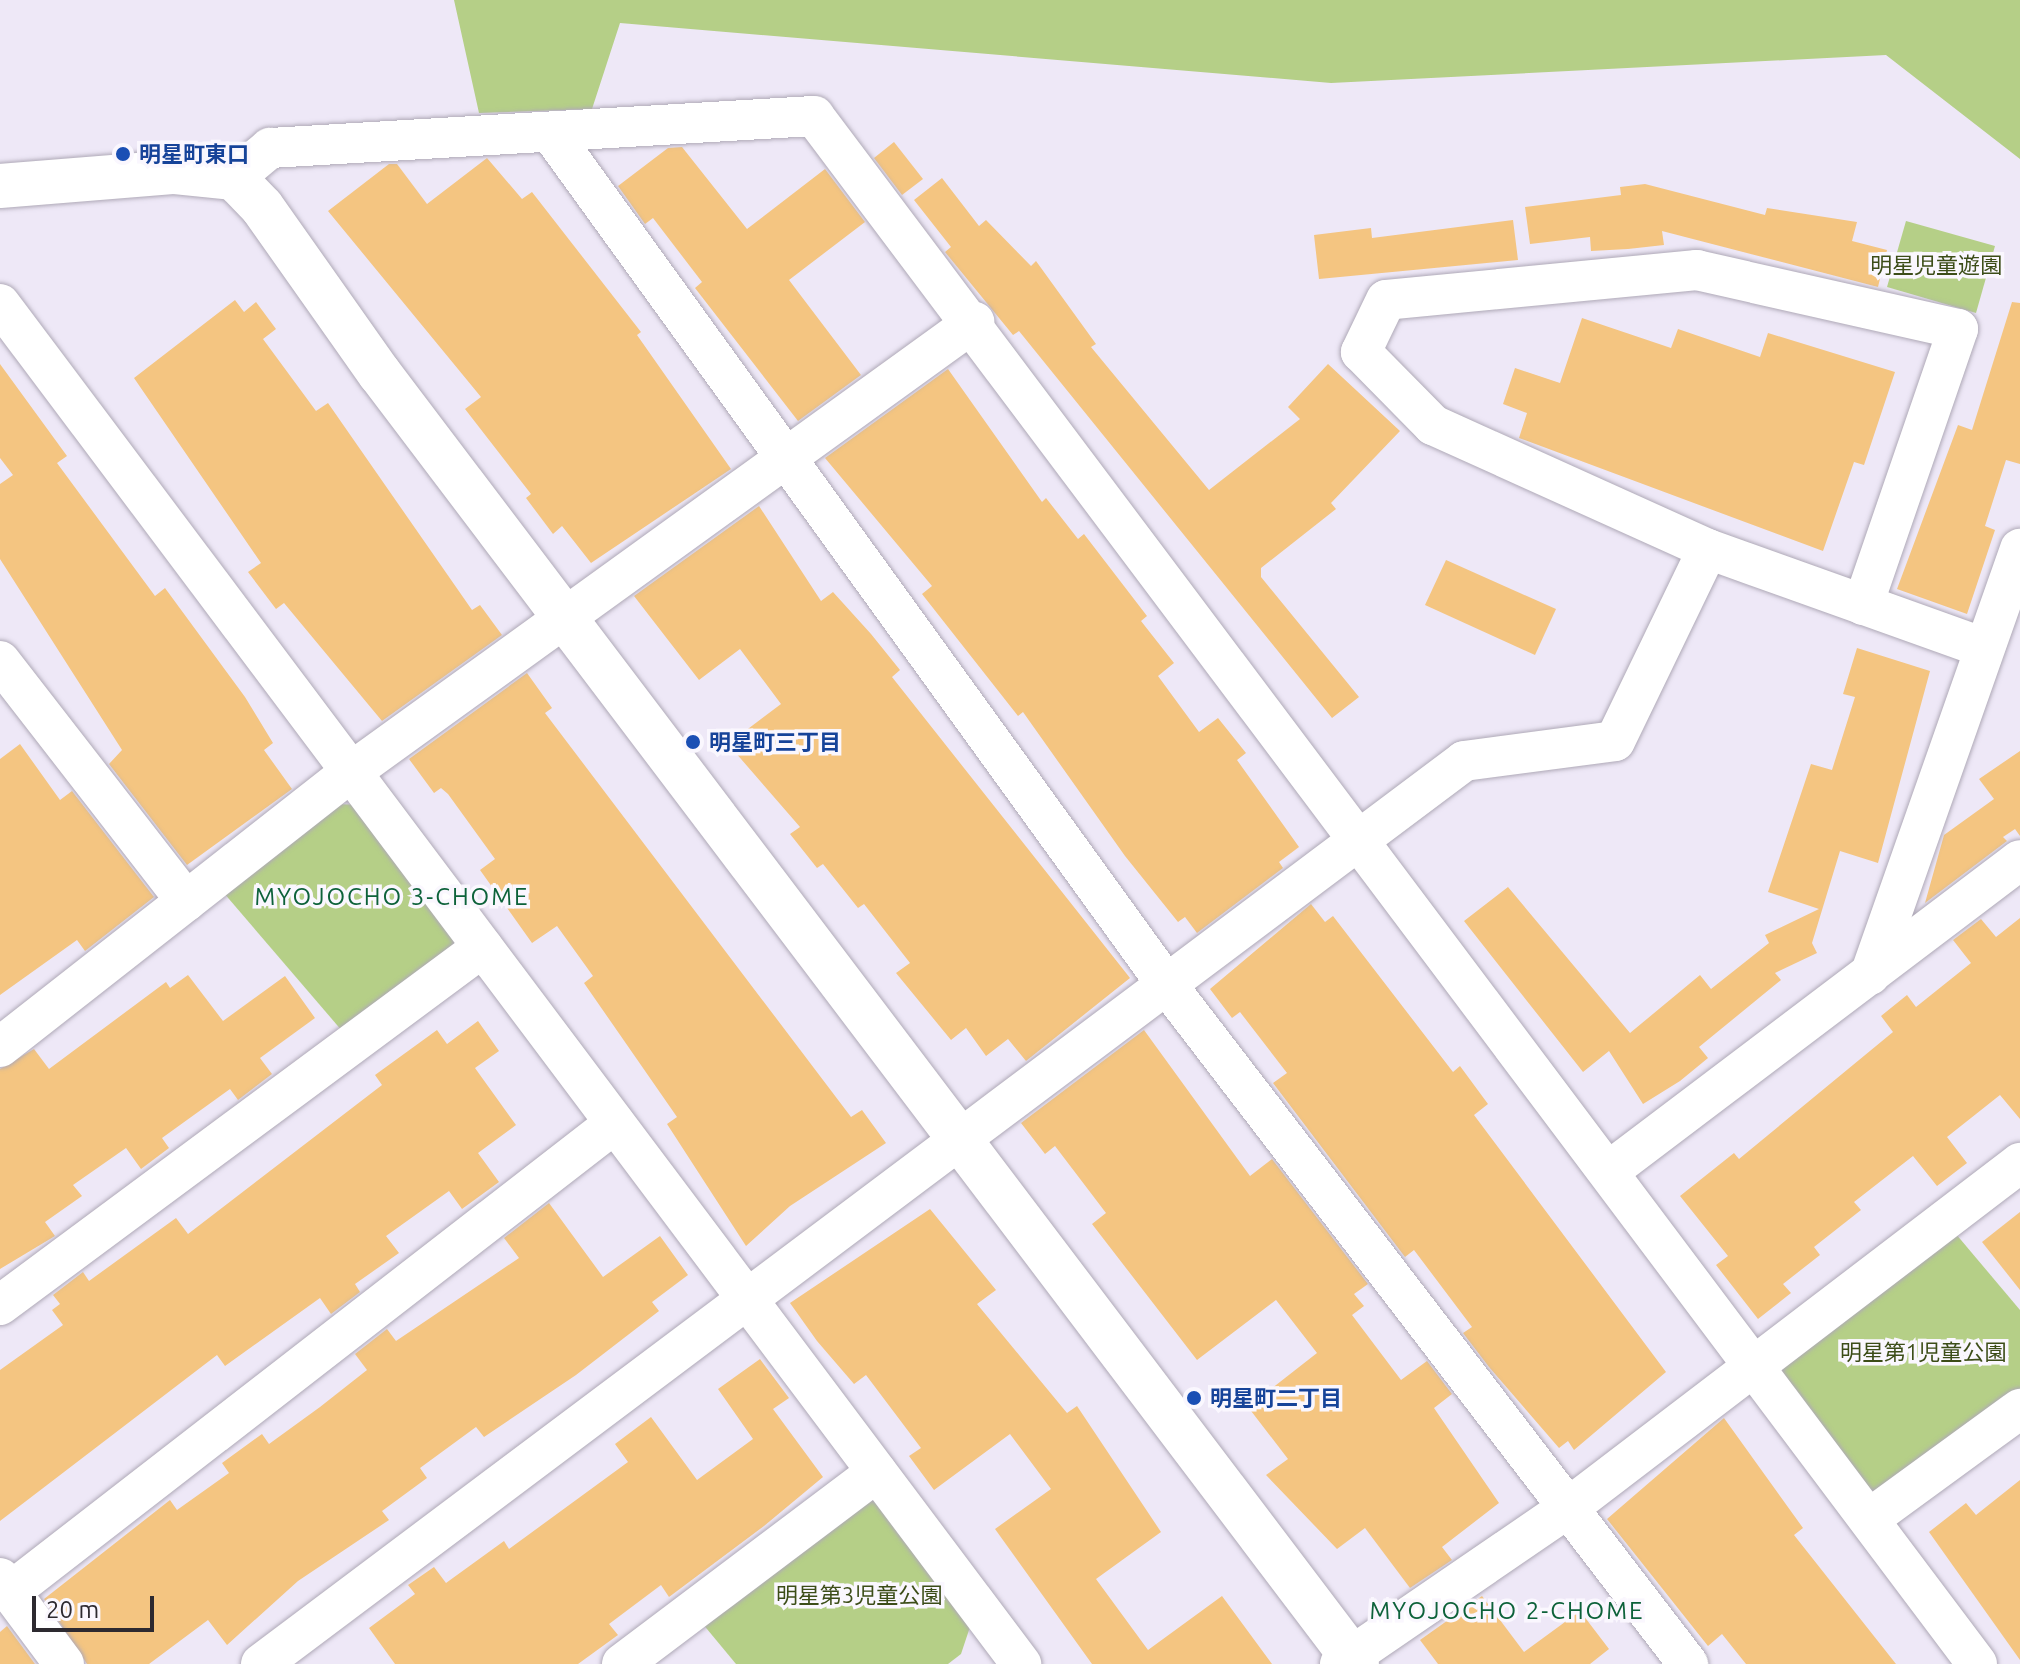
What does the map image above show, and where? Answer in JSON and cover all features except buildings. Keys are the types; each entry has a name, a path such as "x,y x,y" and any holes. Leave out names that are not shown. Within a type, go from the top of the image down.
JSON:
{"street":[{"path":"0,186 175,172 234,178 270,148 814,116 974,322 1977,1664"},
{"path":"551,133 784,463 1167,985 1572,1505 1688,1664"},
{"path":"234,178 1350,1661 1572,1505 1756,1368 2020,1163"},
{"path":"1863,605 1958,329 1697,270 1386,300 1361,352 1433,425 1708,549 1863,605 1981,647"},
{"path":"0,304 877,1472 1003,1658"},
{"path":"0,1047 351,772 784,463 974,322"},
{"path":"261,1664 961,1144 1360,836 1464,761 1615,741 1708,549"},
{"path":"1870,975 1981,647 2020,549"},
{"path":"0,661 186,901"},
{"path":"1609,1171 2020,860"},
{"path":"0,1305 483,947"},
{"path":"64,1664 5,1585 615,1123"},
{"path":"1869,1519 2020,1409"},
{"path":"622,1664 877,1472"}],"green space":[{"path":"454,0 2020,0 2020,159 1886,55 1331,83 620,23 592,109 479,113"},
{"name":"明星児童遊園","path":"1906,221 1995,246 1976,313 1887,287"},
{"path":"331,804 371,805 462,927 451,953 343,1032 223,892"},
{"name":"明星第1児童公園","path":"1945,1221 2020,1310 2020,1394 1874,1494 1782,1381 1781,1350"},
{"name":"明星第3児童公園","path":"872,1498 972,1621 961,1654 948,1664 736,1664 702,1623"}],"place":[{"name":"明星町東口","path":"123,154"},
{"name":"明星町三丁目","path":"693,742"},
{"name":"明星町二丁目","path":"1194,1398"}],"district":[{"name":"MYOJOCHO 3-CHOME","path":"392,897"},
{"name":"MYOJOCHO 2-CHOME","path":"1507,1611"}]}
